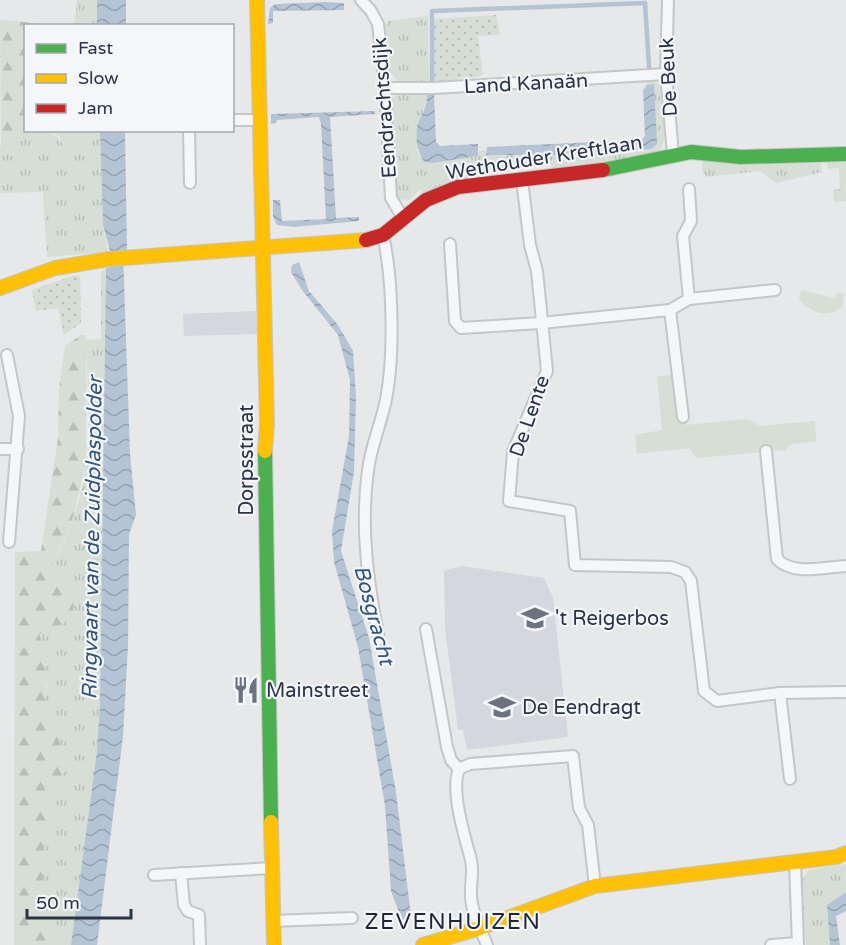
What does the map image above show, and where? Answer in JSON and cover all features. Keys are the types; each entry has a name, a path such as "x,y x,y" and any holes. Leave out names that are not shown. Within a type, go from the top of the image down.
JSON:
{"street":[{"name":"Dorpsstraat","path":"257,0 267,424 264,457 274,945"},
{"name":"Eendrachtsdijk","path":"361,0 371,11 378,24 385,88 391,198 403,218"},
{"name":"De Beuk","path":"668,0 666,74 673,154"},
{"name":"Land Kanaän","path":"385,88 430,88 666,74"},
{"path":"234,120 259,120"},
{"path":"189,132 190,183"},
{"name":"Wethouder Kreftlaan","path":"0,288 55,268 109,259 366,240 383,235 426,200 458,187 623,168 673,154 705,152 751,158 846,154"},
{"name":"De Lente","path":"522,180 530,245 537,271 547,371 513,452 509,501 570,511 575,565 671,567 685,572 691,581 704,691 717,701 780,693"},
{"path":"689,189 691,221 683,236 689,299"},
{"path":"379,639 366,567 365,507 368,469 385,405 391,360 390,275 383,235"},
{"path":"450,244 455,321 461,328 541,323 670,310 689,299 775,290"},
{"path":"670,310 683,417"},
{"path":"7,355 19,416 9,542"},
{"path":"0,449 18,450"},
{"path":"766,451 777,559 784,566 796,569 846,566"},
{"path":"426,629 447,747 451,760 459,769"},
{"path":"790,779 780,693 846,692"},
{"path":"487,945 471,898 471,862 465,844 456,779 459,769 470,764 573,756 579,808 588,825 595,886"},
{"path":"423,945 480,928 595,886 836,857 846,853"},
{"path":"771,945 798,944 795,862"},
{"path":"154,874 272,868"},
{"path":"181,873 184,904 188,911 199,915 200,945"},
{"path":"273,921 352,918"}],"shaded area":[{"path":"256,311 257,334 184,336 183,314"},
{"path":"461,566 544,578 553,598 568,737 467,750 463,730 458,730 445,628 444,571"}],"green space":[{"path":"77,0 97,0 97,24 74,24"},
{"path":"496,15 500,35 478,36 483,74 477,77 457,78 457,82 434,83 434,19"},
{"path":"428,16 429,85 400,82 394,77 386,62 383,44 385,28 388,21"},
{"path":"0,20 50,24 24,24 24,132 33,132 16,143 1,147"},
{"path":"647,78 659,84 665,137 660,150 623,163 552,169 551,164 469,172 469,179 451,183 424,194 420,190 409,200 399,199 394,193 390,105 394,97 403,92 430,92 418,123 418,154 424,162 432,163 478,156 479,151 485,150 487,155 641,152 651,149 654,84 647,85"},
{"path":"33,132 46,132 57,137 67,150 79,152 80,132 100,132 103,225 108,252 47,257 43,192 0,193 0,146 16,143"},
{"path":"49,132 80,132 79,152 67,150 59,136"},
{"path":"702,158 738,165 820,163 822,172 776,183 760,171 707,177 703,173"},
{"path":"846,162 846,201 834,202 833,190 840,189 839,168 828,169 827,163"},
{"path":"106,268 100,704 97,751 71,945 55,945 38,921 44,868 43,833 64,769 60,743 45,698 47,686 38,633 57,627 66,580 51,569 73,518 84,478 88,433 86,340 101,339 101,272"},
{"path":"75,275 80,277 81,323 64,335 58,308 36,311 32,290"},
{"path":"801,290 834,298 838,293 844,294 842,307 830,313 813,310 799,299"},
{"path":"81,335 85,335 86,340 86,464 72,521 51,569 68,583 73,592 73,615 57,627 39,634 47,672 45,698 60,743 64,769 43,833 44,868 38,920 47,928 55,945 14,945 15,552 41,551 58,438 59,389 65,346"},
{"path":"675,375 680,419 686,425 746,419 760,426 815,421 816,441 792,444 785,450 697,458 689,448 637,454 635,435 662,430 657,376"},
{"path":"846,864 846,892 827,905 830,945 806,945 800,883 809,870"}],"water":[{"path":"97,0 126,0 126,24 97,24"},
{"path":"344,3 344,10 273,11 273,23 268,24 270,8 275,4"},
{"path":"654,84 657,144 651,149 578,155 486,155 487,147 641,140 645,136 643,90 647,85"},
{"path":"427,94 434,94 436,142 440,146 478,144 478,156 432,163 424,162 418,148 417,131 426,105"},
{"path":"375,111 375,114 330,117 336,218 359,217 359,221 294,227 277,225 273,217 273,200 280,200 282,221 326,219 321,124 319,117 277,120 276,123 271,124 271,114"},
{"path":"100,132 125,132 127,250 123,252 130,454 136,515 129,534 128,646 123,736 97,945 71,945 97,751 100,704 106,268 114,266 103,225"},
{"path":"299,262 309,291 338,325 353,351 356,397 354,472 341,551 369,638 396,792 411,916 407,920 402,920 391,891 385,806 358,647 334,562 332,531 349,436 350,380 338,335 302,290 291,272 292,265"},
{"path":"846,892 846,911 836,916 840,945 830,945 827,905"}],"waterway":[{"path":"432,88 432,11 645,3 649,67"}],"traffic: fast":[{"path":"603,170 691,152 741,157 846,154"},
{"path":"265,451 271,822"}],"traffic: slow":[{"path":"257,0 267,424 265,451"},
{"path":"0,288 55,268 109,259 366,240"},
{"path":"271,822 274,945"},
{"path":"423,945 480,928 595,886 836,857 846,853"}],"traffic: jam":[{"path":"366,240 383,235 426,200 458,187 603,170"}],"place":[{"name":"'t Reigerbos","path":"535,618"},
{"name":"Mainstreet","path":"246,690"},
{"name":"De Eendragt","path":"502,707"}],"district":[{"name":"ZEVENHUIZEN","path":"453,921"}],"water label":[{"name":"Ringvaart van de Zuidplaspolder","path":"92,538"},
{"name":"Bosgracht","path":"374,615"}]}
